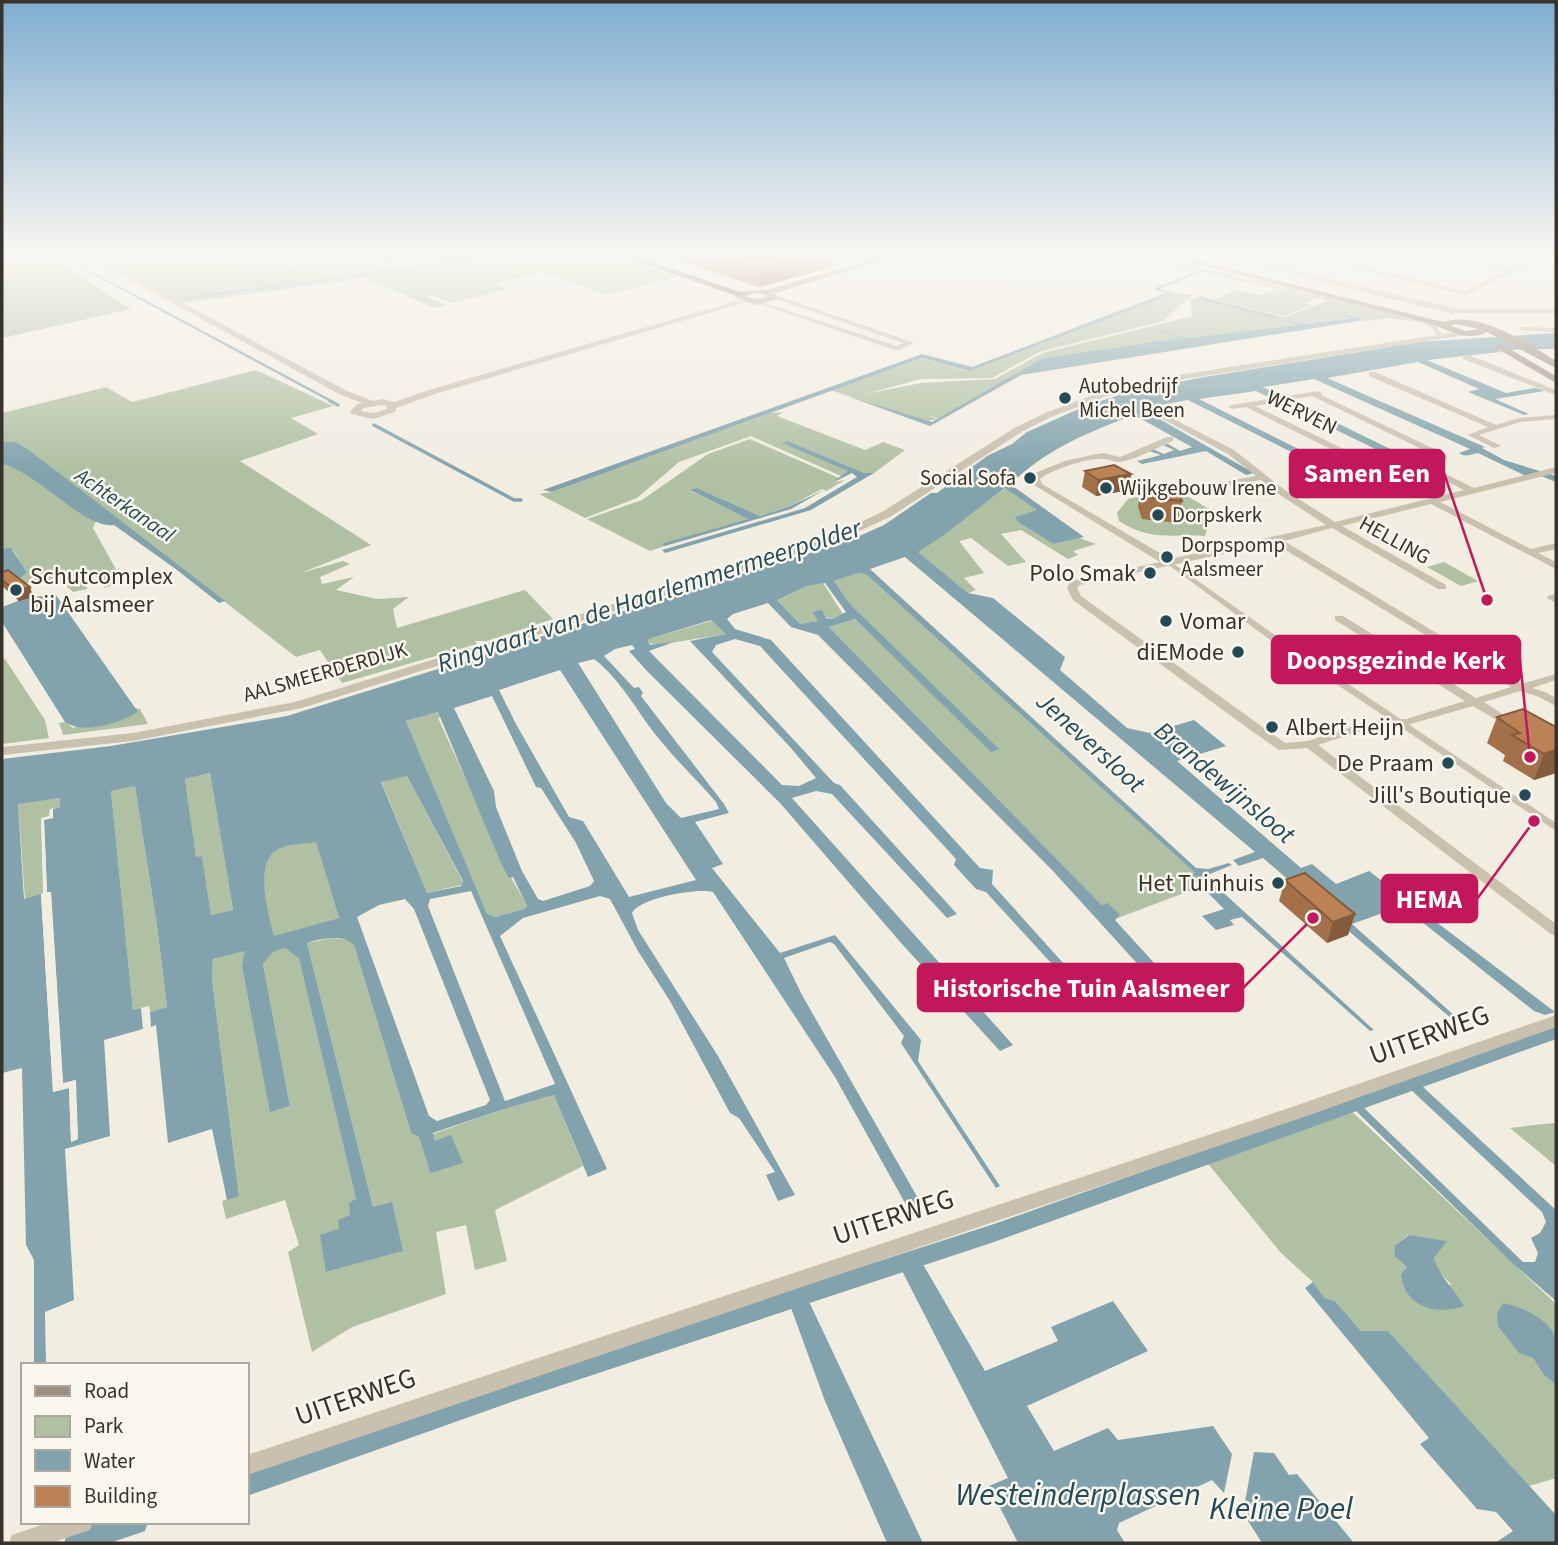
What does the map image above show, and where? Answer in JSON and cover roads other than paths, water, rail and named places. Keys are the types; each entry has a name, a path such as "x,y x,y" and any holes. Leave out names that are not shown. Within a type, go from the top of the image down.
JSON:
{"main road":[{"path":"1445,328 1496,335"},
{"path":"1482,328 1556,365"},
{"path":"1490,328 1514,354 1556,380"}],"street":[{"path":"222,328 344,393 370,403 390,405 650,328"},
{"path":"836,328 897,348 911,343 869,328"},
{"name":"AALSMEERDERDIJK","path":"2,751 133,737 297,705 859,531 1005,438 1050,414 1080,402 1148,383 1444,328"},
{"path":"1524,328 1556,330"},
{"path":"1466,357 1556,393"},
{"path":"1422,395 1436,392 1390,373 1375,375 1422,395 1497,426"},
{"name":"WERVEN","path":"1232,407 1324,392"},
{"path":"344,393 345,397 360,406"},
{"name":"WERVEN","path":"1248,405 1384,472 1444,457 1312,394"},
{"path":"370,403 360,406 355,412 367,416 385,414 392,410 390,405"},
{"name":"HELLING","path":"1156,412 1231,452 1262,477 1333,525 1442,587"},
{"path":"1497,446 1472,435 1497,426 1555,418"},
{"path":"1170,439 1122,459 1115,460 1104,455 1081,460 1038,475 1036,479 1038,485 1143,550 1168,562 1399,723 1556,827"},
{"path":"1419,464 1473,491"},
{"path":"1556,470 1275,540 1075,583 1072,588 1077,598 1283,747 1309,744 1366,726 1399,723 1556,677"},
{"path":"1205,488 1262,477"},
{"path":"1432,501 1556,566"},
{"path":"1275,540 1520,688 1541,694 1556,703"},
{"path":"1530,552 1556,546"},
{"path":"1339,618 1524,733"},
{"path":"1309,744 1556,931"},
{"name":"UITERWEG","path":"248,1465 1274,1120 1556,1021"},
{"path":"20,1543 76,1524"}],"water":[{"path":"1074,328 1083,328 969,371 922,358 552,492 543,490 922,354 972,367"},
{"path":"1271,328 1314,328 1021,375 930,426 847,396 932,422 1043,358 1181,338 1158,331 1187,338"},
{"path":"1556,333 1556,349 1499,350 1501,352 1427,360 1506,393 1535,388 1545,391 1495,399 1529,414 1524,415 1468,392 1479,389 1418,362 1327,378 1485,447 1482,448 1504,460 1556,476 1556,482 1541,476 1526,476 1478,453 1459,453 1470,449 1314,379 1263,387 1411,459 1402,462 1256,391 1199,399 1358,479 1349,481 1188,400 1161,405 1147,412 1254,473 1246,475 1206,451 1142,464 1137,461 1161,455 1149,451 1153,449 1164,454 1174,450 1163,445 1168,444 1180,451 1192,447 1134,415 1054,451 1010,484 1084,537 1054,544 1018,522 1015,517 1037,510 1005,488 918,552 968,593 993,598 1065,657 1060,670 1127,728 1150,733 1194,720 1226,746 1177,761 1301,868 1312,864 1336,884 1369,871 1555,1012 1545,1015 1534,1011 1402,906 1352,924 1456,1017 1452,1019 1263,858 1239,866 1233,860 1255,852 905,557 870,569 1196,868 1208,869 1229,863 1232,865 1205,876 1374,1030 1370,1031 1242,917 1230,920 1234,925 1216,930 1202,916 1224,909 1191,876 1195,873 867,575 859,573 834,581 851,605 999,749 991,752 855,619 829,627 1102,905 1108,903 1120,915 1115,920 1156,965 1143,970 1053,871 818,635 791,627 768,603 733,614 727,619 735,629 771,640 980,868 993,870 992,884 1092,995 1090,997 1101,1010 1096,1012 986,892 976,889 954,865 956,859 760,646 735,639 716,645 712,652 834,783 840,785 957,914 947,918 832,794 816,791 792,798 1013,1045 1000,1051 902,944 780,803 648,672 629,651 635,649 632,645 615,649 604,656 634,688 639,687 643,693 641,696 729,813 695,822 723,864 712,868 780,953 835,935 921,1040 918,1061 1000,1186 996,1188 901,1043 904,1036 834,944 830,942 784,958 802,995 923,1207 910,1212 835,1077 713,892 682,893 646,903 632,913 638,930 718,1056 795,1195 778,1201 766,1175 775,1172 739,1118 730,1113 670,1001 638,951 610,899 600,896 523,918 500,936 607,1169 588,1177 554,1095 433,1133 435,1141 451,1135 463,1163 430,1173 419,1137 411,1133 354,945 338,938 307,943 373,1207 392,1202 403,1251 326,1272 320,1235 339,1229 338,1220 350,1215 349,1203 356,1199 299,959 285,948 273,952 263,964 290,1106 270,1112 242,967 244,951 213,959 212,979 239,1196 227,1200 212,1129 168,1143 156,1025 151,1027 150,1012 167,1007 135,786 111,791 133,1010 141,1008 143,1029 104,1040 110,1136 65,1149 74,1300 45,1312 46,1363 34,1363 34,1260 26,1245 22,1068 2,1073 2,759 111,746 287,716 848,541 884,525 931,493 937,493 987,456 1012,444 1027,432 1083,407 1125,393 1199,378 1419,342","holes":["825,583 846,612 833,619 826,618 822,610 812,612 818,621 800,624 777,600 807,586","711,620 726,634 690,641 816,778 799,786 782,785 649,651 674,642 650,645 649,639","594,659 612,676 655,734 716,802 719,809 681,818 666,803 578,663","560,670 696,880 629,897 583,821 569,817 499,690","492,696 536,787 541,788 576,843 594,881 590,886 543,901 538,899 522,871 496,807 494,791 454,708","438,712 500,861 509,878 513,877 527,906 524,909 495,917 487,914 406,721","210,773 233,910 211,915 202,856 196,857 185,779","407,776 463,881 461,886 427,893 381,782","60,798 60,807 53,809 53,817 44,820 47,893 51,893 63,1084 75,1080 78,1139 71,1142 69,1088 53,1092 41,894 24,899 18,804","316,842 339,918 274,936 264,881 268,859 278,849","471,891 555,1084 505,1101 428,906 430,899","405,899 414,909 490,1100 486,1105 437,1121 429,1116 357,917 379,905"]},
{"path":"788,441 864,473 874,473 811,510 665,553 662,550 805,508 857,477 852,473 830,484 848,471 782,443"},
{"path":"2,442 16,442 28,449 225,601 219,603 114,525 102,524 88,518 30,477 2,464"},
{"path":"697,488 760,516 788,507 824,490 791,509 665,546 661,544 748,519 690,490"},
{"path":"11,548 27,572 21,577 2,583 2,549"},
{"path":"56,595 138,712 102,726 81,727 65,722 2,622 2,607 18,601 16,598"},
{"path":"1422,1086 1556,1210 1556,1301 1511,1262 1355,1110 1361,1105 1523,1262 1535,1262 1538,1253 1531,1238 1540,1233 1546,1222 1542,1212 1410,1089"},
{"path":"1409,1235 1447,1241 1434,1258 1464,1306 1433,1309 1415,1301 1408,1294 1401,1274 1407,1267 1394,1256 1395,1245"},
{"name":"Westeinderplassen","path":"917,1254 985,1371 1058,1341 1051,1327 1113,1301 1148,1351 1027,1406 1054,1451 1108,1428 1118,1440 1213,1426 1232,1454 1224,1493 1212,1480 1119,1523 1117,1530 1125,1543 1018,1543 989,1486 1008,1478 897,1261"},
{"path":"1313,1282 1324,1298 1335,1301 1361,1331 1388,1331 1556,1515 1556,1543 1495,1543 1513,1531 1496,1512 1477,1509 1420,1444 1429,1438 1305,1288"},
{"name":"Westeinderplassen","path":"804,1291 923,1543 887,1543 825,1401 787,1297"},
{"path":"1503,1303 1535,1315 1553,1333 1557,1345 1556,1385 1543,1374 1533,1358 1519,1353 1498,1326 1497,1314"},
{"name":"Westeinderplassen","path":"1254,1452 1274,1453 1289,1475 1297,1474 1354,1543 1262,1543 1243,1513"}],"waterway":[{"path":"195,328 333,402"},
{"path":"330,401 338,405"},
{"path":"374,425 514,500 521,500"},
{"path":"248,1484 517,1389 994,1233 1556,1032"},
{"path":"76,1543 130,1524"}],"place":[{"name":"Autobedrijf Michel Been","path":"1065,398"},
{"name":"Social Sofa","path":"1030,478"},
{"name":"Wijkgebouw Irene","path":"1106,488"},
{"name":"Dorpskerk","path":"1158,515"},
{"name":"Dorpspomp Aalsmeer","path":"1167,557"},
{"name":"Polo Smak","path":"1150,573"},
{"name":"Schutcomplex bij Aalsmeer","path":"16,590"},
{"name":"Samen Een","path":"1487,600"},
{"name":"Vomar","path":"1166,621"},
{"name":"diEMode","path":"1238,652"},
{"name":"Albert Heijn","path":"1272,727"},
{"name":"Doopsgezinde Kerk","path":"1530,757"},
{"name":"De Praam","path":"1448,763"},
{"name":"Jill's Boutique","path":"1525,795"},
{"name":"HEMA","path":"1534,821"},
{"name":"Het Tuinhuis","path":"1278,883"},
{"name":"Historische Tuin Aalsmeer","path":"1313,918"}],"water label":[{"name":"Achterkanaal","path":"125,505"},
{"name":"Ringvaart van de Haarlemmermeerpolder","path":"649,595"},
{"name":"Jeneversloot","path":"1091,742"},
{"name":"Brandewijnsloot","path":"1225,782"},
{"name":"Kleine Poel","path":"1281,1508"}]}
